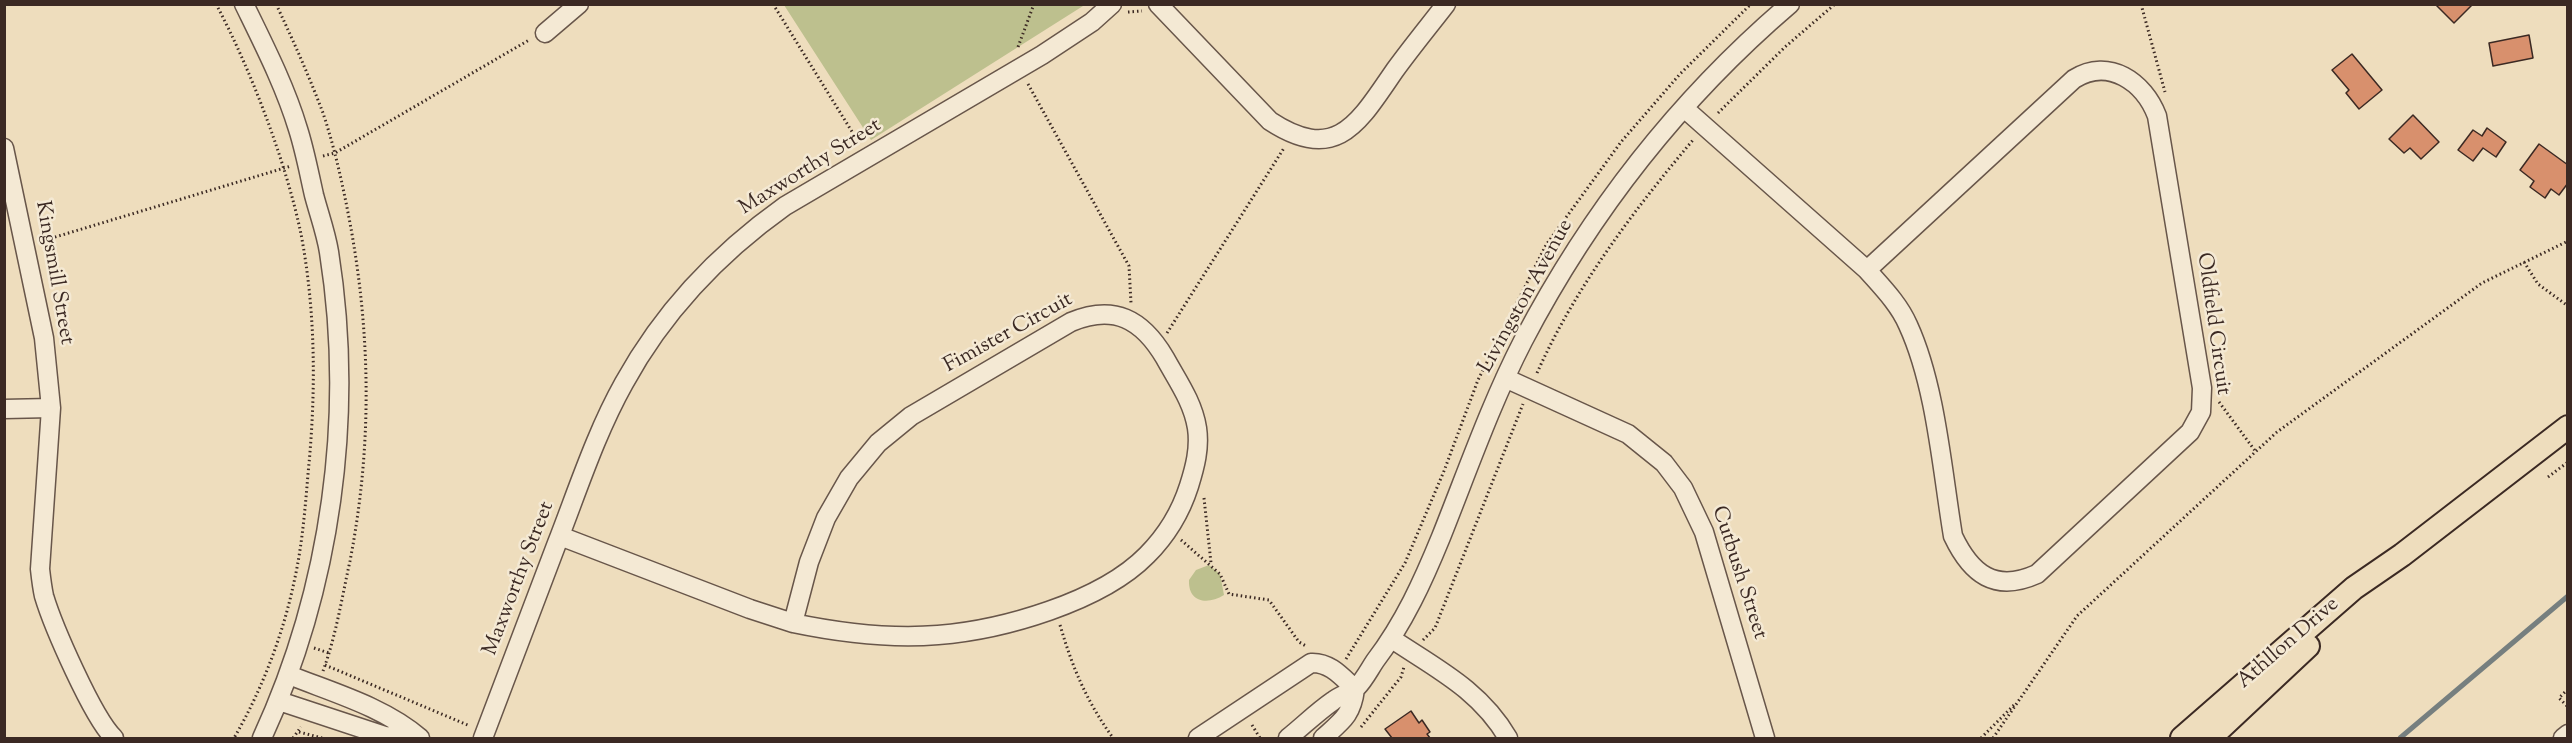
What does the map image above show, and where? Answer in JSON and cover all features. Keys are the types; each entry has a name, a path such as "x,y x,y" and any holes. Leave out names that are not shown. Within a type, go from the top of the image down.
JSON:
{"main road":[{"name":"Athllon Drive","path":"2182,738 2355,588 2402,555 2568,427"},
{"name":"Athllon Drive","path":"2211,738 2356,602 2402,555"}],"street":[{"path":"244,4 274,65 298,128 329,251 339,350 339,416 330,512 306,623 289,675 262,738"},
{"path":"545,33 579,4"},
{"path":"1150,8 1270,120 1293,134 1311,139 1333,137 1352,128 1368,111 1446,4"},
{"name":"Livingston Avenue","path":"1288,738 1335,699 1355,689 1392,639 1430,564 1505,378 1552,289 1585,235 1632,170 1684,108 1760,30 1790,4"},
{"name":"Maxworthy Street","path":"484,736 596,444 623,385 675,307 716,262 761,223 1020,68 1092,22 1116,11"},
{"name":"Oldfield Circuit","path":"1684,108 1867,270 1891,296 1908,324 1930,393 1953,536 1963,556 1985,576 2002,582 2011,582 2037,574 2190,432 2201,412 2202,388 2157,116 2141,89 2126,76 2108,70 2090,71 2074,79 1867,270"},
{"name":"Kingsmill Street","path":"4,148 44,338 51,408 40,568 44,594 52,619 94,708 114,738"},
{"name":"Fimister Circuit","path":"560,536 750,609 793,622 823,629 882,636 921,636 998,626 1054,609 1122,576 1147,555 1168,529 1185,498 1196,464 1197,426 1190,402 1156,344 1140,327 1127,320 1111,313 1090,314 1071,322 911,416 878,443 849,478 826,518 809,562 793,622"},
{"name":"Cutbush Street","path":"1505,378 1640,442 1664,463 1683,488 1704,532 1765,738"},
{"path":"4,409 51,408"},
{"path":"1392,639 1452,677 1477,697 1499,723 1508,738"},
{"path":"1198,738 1311,663 1319,662 1330,667 1355,689"},
{"path":"289,675 383,713 403,723 418,738"},
{"name":"Livingston Avenue","path":"1323,738 1348,715 1353,705 1355,689"},
{"path":"279,701 385,736 418,738"},
{"path":"2563,738 2568,734"}],"path":[{"path":"216,4 254,89 283,168 301,234 314,355 313,420 303,522 294,583 268,669 234,738"},
{"path":"276,4 300,55 323,113 335,153 526,42"},
{"path":"773,4 868,157"},
{"path":"1034,4 1019,38 1016,58 1129,266 1131,305 1127,320"},
{"path":"1356,733 1401,677 1413,653 1435,628 1544,357 1587,281 1620,232 1705,127 1785,47 1835,4"},
{"path":"1116,11 1150,8"},
{"path":"1161,329 1165,337 1293,134"},
{"path":"26,245 283,168"},
{"path":"1993,738 2077,616 2277,432 2482,283 2568,241"},
{"path":"2524,262 2538,284 2568,306"},
{"path":"2548,477 2568,462"},
{"path":"1203,489 1211,565"},
{"path":"1168,529 1220,574 1229,594 1269,600 1299,642 1308,646"},
{"path":"1054,609 1074,670 1095,713 1113,738"},
{"path":"325,665 484,736"},
{"path":"2568,689 2559,698 2568,707"},
{"path":"1981,738 2022,698"},
{"path":"293,738 299,732 322,738"}],"green space":[{"path":"1082,4 1083,6 871,140 784,5"},
{"path":"1209,565 1220,574 1224,595 1212,600 1200,600 1192,593 1189,580 1196,570"}],"building":[{"path":"2435,4 2473,4 2454,23"},
{"path":"2529,35 2533,58 2493,66 2489,43"},
{"path":"2352,54 2382,90 2359,109 2346,93 2349,90 2332,70"},
{"path":"2413,115 2439,142 2421,159 2410,148 2404,153 2389,139"},
{"path":"2487,128 2506,142 2496,157 2483,148 2473,161 2458,150 2473,130 2482,136"},
{"path":"2539,144 2568,165 2568,183 2559,195 2551,189 2545,198 2530,187 2534,181 2520,170"},
{"path":"1411,711 1419,723 1422,720 1430,732 1427,734 1430,738 1392,738 1385,729"}],"waterway":[{"path":"2400,738 2568,596"}]}
